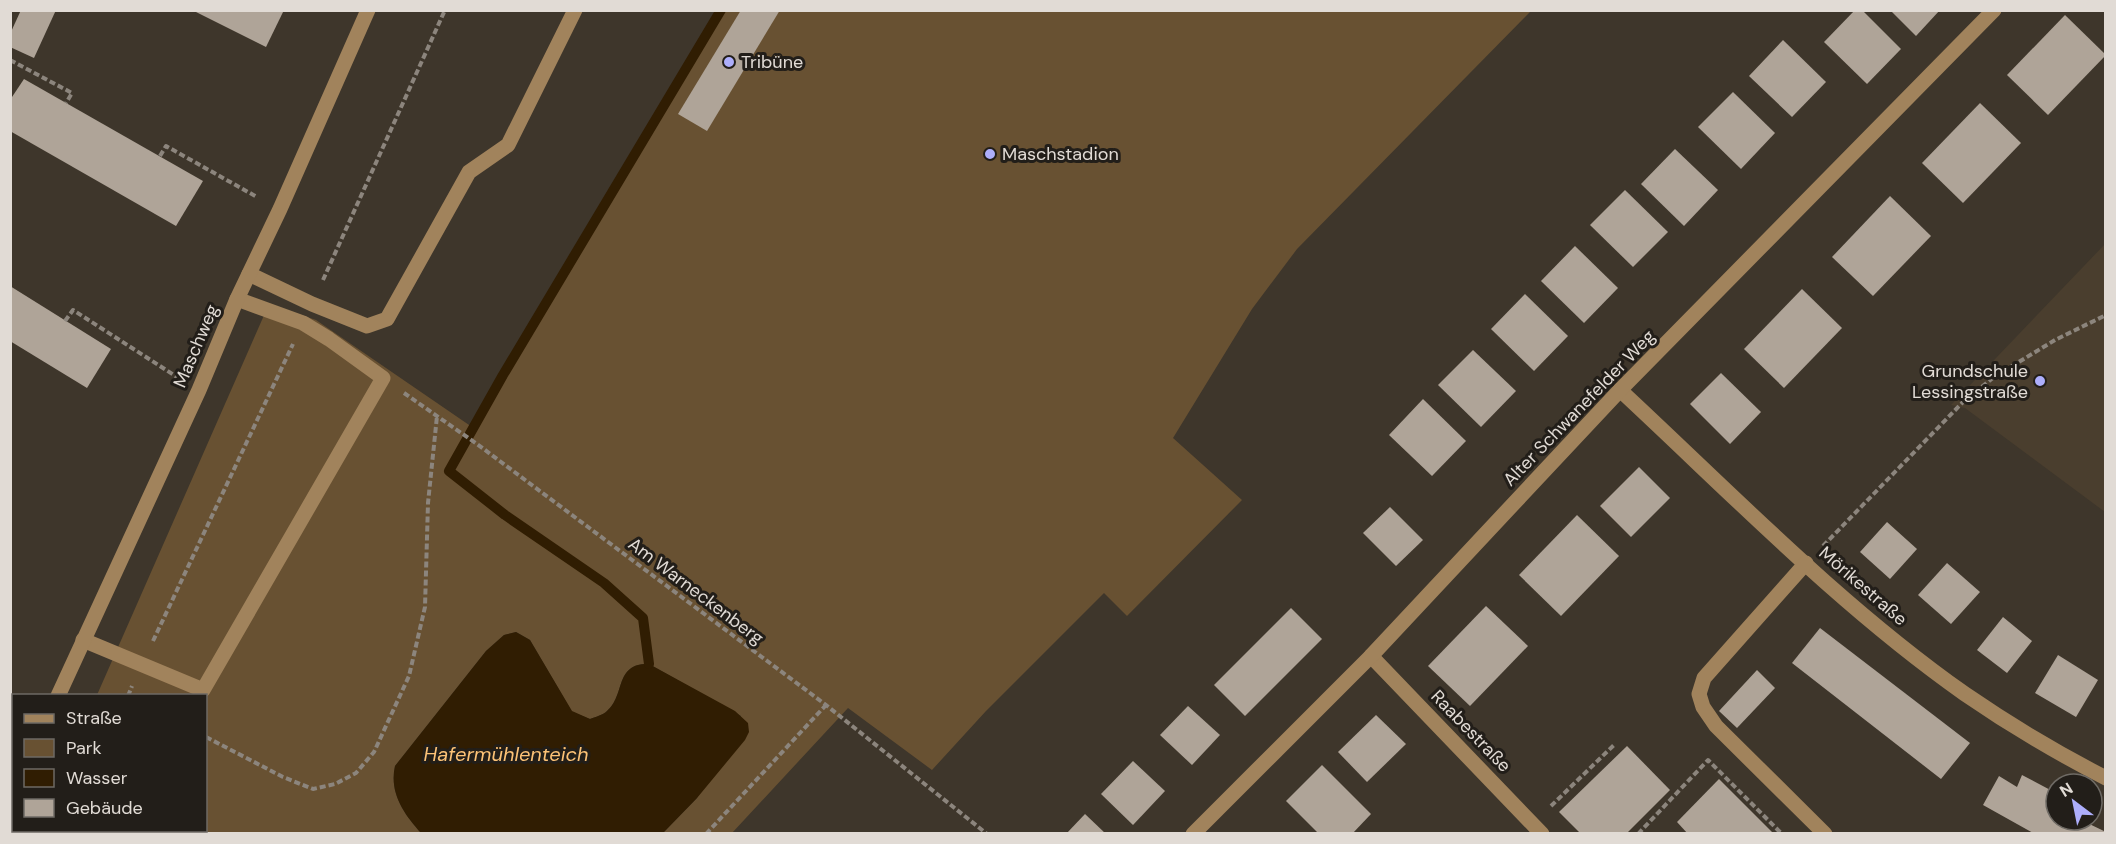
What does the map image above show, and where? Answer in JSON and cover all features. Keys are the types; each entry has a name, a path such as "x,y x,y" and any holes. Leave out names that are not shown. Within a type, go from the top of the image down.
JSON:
{"street":[{"name":"Maschweg","path":"59,694 199,390 237,299 280,209 368,10"},
{"path":"249,274 312,304 367,326 387,319 469,172 508,145 575,10"},
{"name":"Alter Schwanefelder Weg","path":"1193,834 1371,656 1620,390 1994,10"},
{"path":"83,640 203,690 383,378 303,323 237,299"},
{"name":"Mörikestraße","path":"1620,390 1806,563 1909,651 1965,694 2022,731 2106,778"},
{"path":"1806,563 1704,678 1699,694 1703,707 1716,726 1825,834"},
{"name":"Raabestraße","path":"1371,656 1537,829"}],"path":[{"path":"312,304 445,10"},
{"path":"10,60 72,93 66,103"},
{"path":"160,156 166,146 280,209"},
{"path":"65,321 73,310 199,390"},
{"path":"1806,563 1963,402 2025,356 2106,315"},
{"path":"129,694 303,323"},
{"name":"Am Warneckenberg","path":"383,378 477,444 826,705 987,834"},
{"path":"207,738 283,777 313,789 335,784 356,772 374,752 409,676 424,607 428,503 437,416"},
{"path":"706,834 826,705"},
{"path":"1537,829 1615,744"},
{"path":"1638,834 1708,760 1782,834"}],"shaded area":[{"name":"Grundschule Lessingstraße","path":"2105,244 2105,512 1965,408 1951,405"}],"green space":[{"path":"721,11 1531,11 1297,249 1252,309 1173,438 1242,500 1127,616 1104,593 986,711 932,770 848,708 732,833 663,833 697,798 741,716 649,664 638,665 630,669 625,674 613,704 601,715 590,719 572,712 530,640 516,632 504,635 486,651 395,766 394,785 399,802 421,833 37,834 38,832 207,832 207,694 97,694 269,304 316,320 472,427"}],"water":[{"name":"Hafermühlenteich","path":"516,632 530,640 572,711 590,719 601,715 613,704 625,674 630,669 638,665 649,664 735,711 748,723 749,732 745,740 697,798 663,833 421,833 399,802 394,785 395,766 486,651 504,635"}],"building":[{"path":"21,10 56,10 34,58 10,47 10,34"},
{"path":"192,10 284,10 266,47"},
{"name":"Tribüne","path":"741,10 780,10 707,131 678,114"},
{"path":"1855,10 1862,10 1901,49 1867,84 1824,42"},
{"path":"1890,10 1940,10 1916,36"},
{"path":"2065,15 2106,55 2048,115 2007,75"},
{"path":"1783,40 1826,82 1792,117 1749,76"},
{"path":"24,79 203,181 176,226 10,131 10,100"},
{"path":"1733,92 1775,133 1741,169 1698,127"},
{"path":"1980,103 2021,143 1963,203 1922,163"},
{"path":"1675,149 1718,190 1684,226 1641,184"},
{"path":"1625,190 1668,232 1633,267 1590,225"},
{"path":"1890,196 1931,236 1873,296 1832,257"},
{"path":"1575,246 1618,288 1584,323 1541,281"},
{"path":"10,286 111,349 87,388 10,341"},
{"path":"1802,289 1842,328 1784,388 1744,349"},
{"path":"1525,294 1568,336 1534,371 1491,329"},
{"path":"1473,350 1516,391 1481,427 1438,385"},
{"path":"1721,373 1761,412 1730,444 1690,404"},
{"path":"1423,399 1466,441 1432,476 1389,435"},
{"path":"1639,467 1670,498 1631,537 1600,506"},
{"path":"1390,507 1423,540 1396,566 1363,533"},
{"path":"1577,515 1619,556 1561,616 1519,575"},
{"path":"1887,522 1917,549 1890,579 1860,552"},
{"path":"1947,563 1980,592 1951,624 1918,595"},
{"path":"1486,606 1528,646 1470,706 1428,666"},
{"path":"1291,608 1322,639 1245,716 1214,685"},
{"path":"2003,617 2032,641 2007,673 1977,650"},
{"path":"1820,628 1970,743 1941,779 1792,663"},
{"path":"2058,655 2098,680 2076,717 2035,693"},
{"path":"1757,670 1775,688 1737,728 1719,711"},
{"path":"1188,706 1220,735 1192,765 1160,735"},
{"path":"1376,715 1406,744 1367,782 1338,752"},
{"path":"1627,746 1670,790 1626,834 1581,834 1559,812"},
{"path":"1133,761 1165,791 1133,825 1101,794"},
{"path":"1322,765 1371,814 1352,834 1319,834 1286,801"},
{"path":"2022,775 2044,787 2044,832 2104,831 2106,834 2035,834 1983,805 1999,776 2017,787"},
{"path":"1719,779 1774,834 1688,834 1677,822"},
{"path":"1085,814 1106,834 1066,834"}],"waterway":[{"path":"649,664 643,618 604,583 505,515 449,471 503,375 721,10"}],"place":[{"name":"Tribüne","path":"729,62"},
{"name":"Maschstadion","path":"990,154"},
{"name":"Grundschule Lessingstraße","path":"2040,381"}]}
